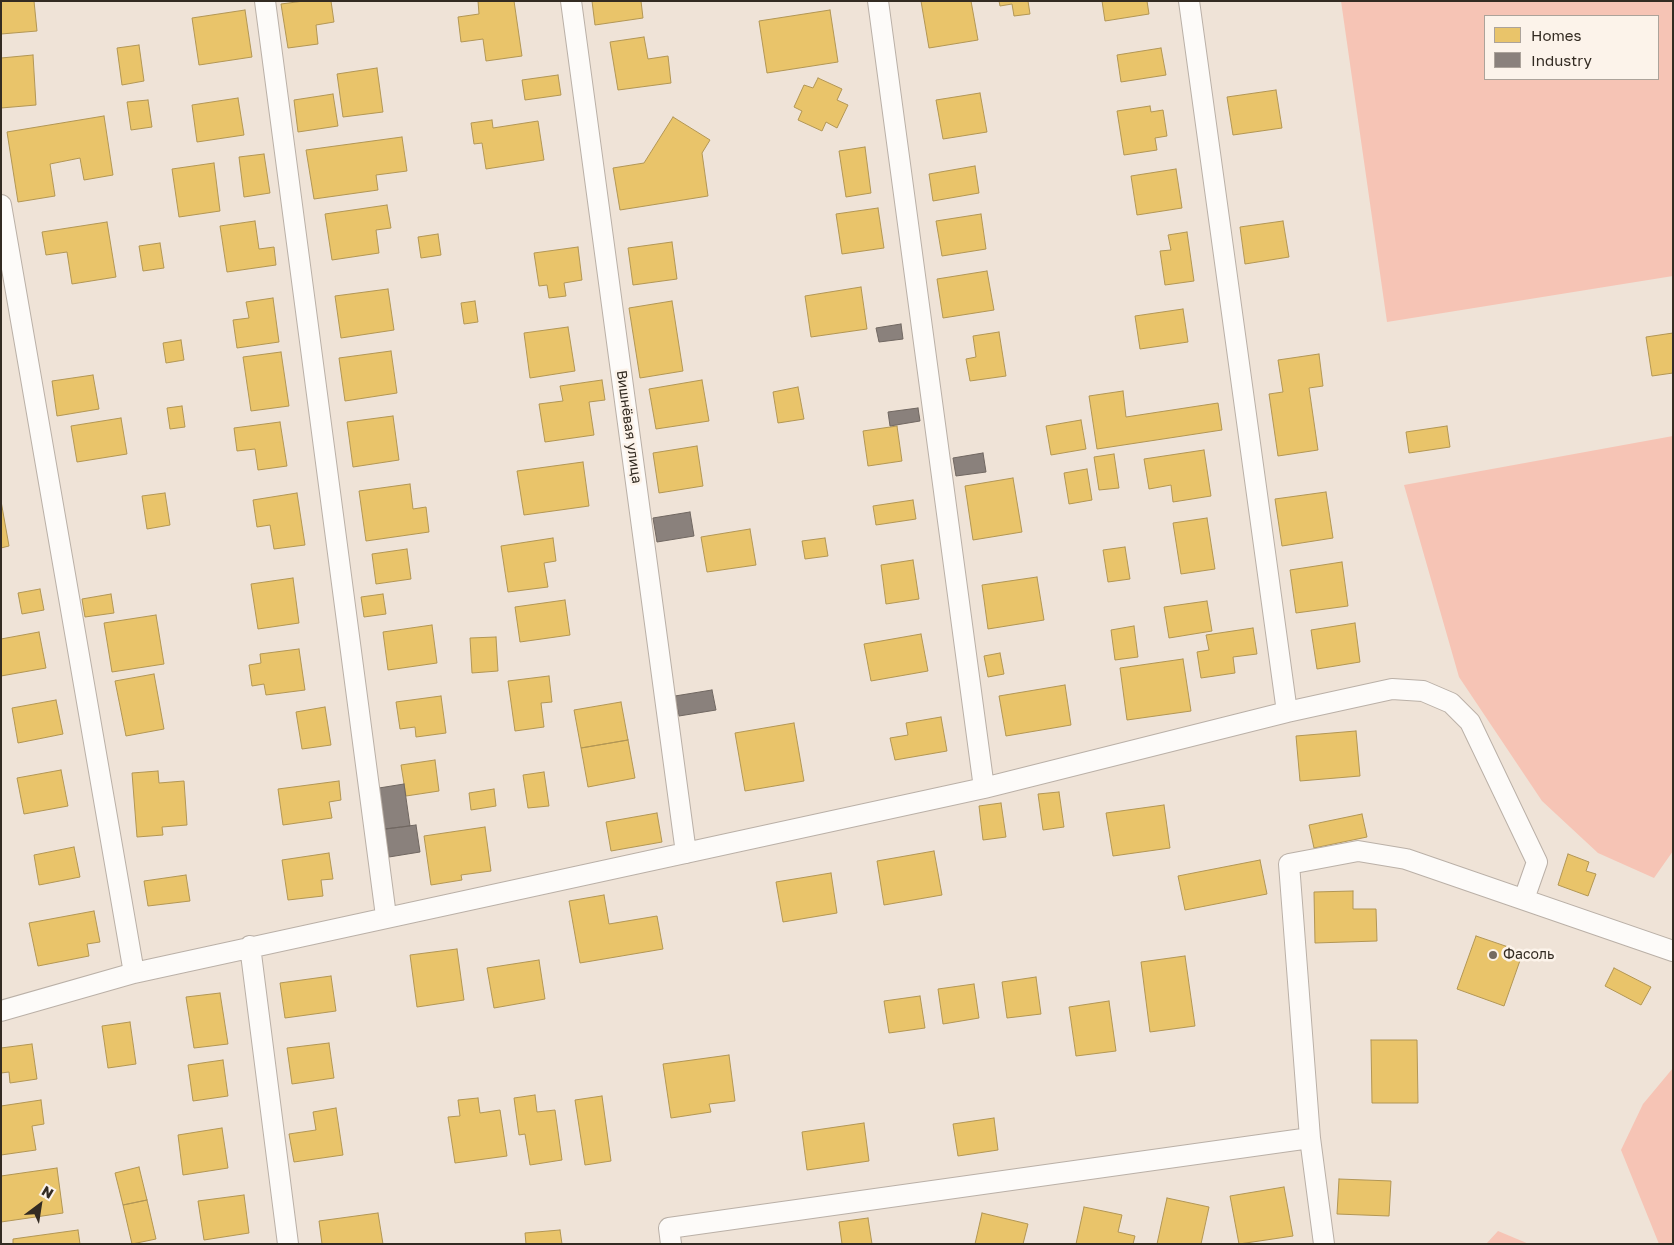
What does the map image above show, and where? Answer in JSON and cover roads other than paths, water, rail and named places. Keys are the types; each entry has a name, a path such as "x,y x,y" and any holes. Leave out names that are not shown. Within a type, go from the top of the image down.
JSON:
{"street":[{"path":"265,1 386,916"},
{"name":"Вишнёвая улица","path":"571,1 686,853"},
{"path":"878,1 984,788"},
{"path":"1190,1 1287,712"},
{"path":"1,205 134,973"},
{"path":"1,1011 134,973 250,946 984,788 1287,712 1392,689 1422,691 1451,703 1470,722 1537,862 1524,899"},
{"path":"1324,1244 1310,1138 1289,864 1358,852 1406,859 1673,951"},
{"path":"250,946 288,1244"},
{"path":"670,1244 669,1228 1310,1138"}],"place":[{"name":"Фасоль","path":"1493,955"}]}
